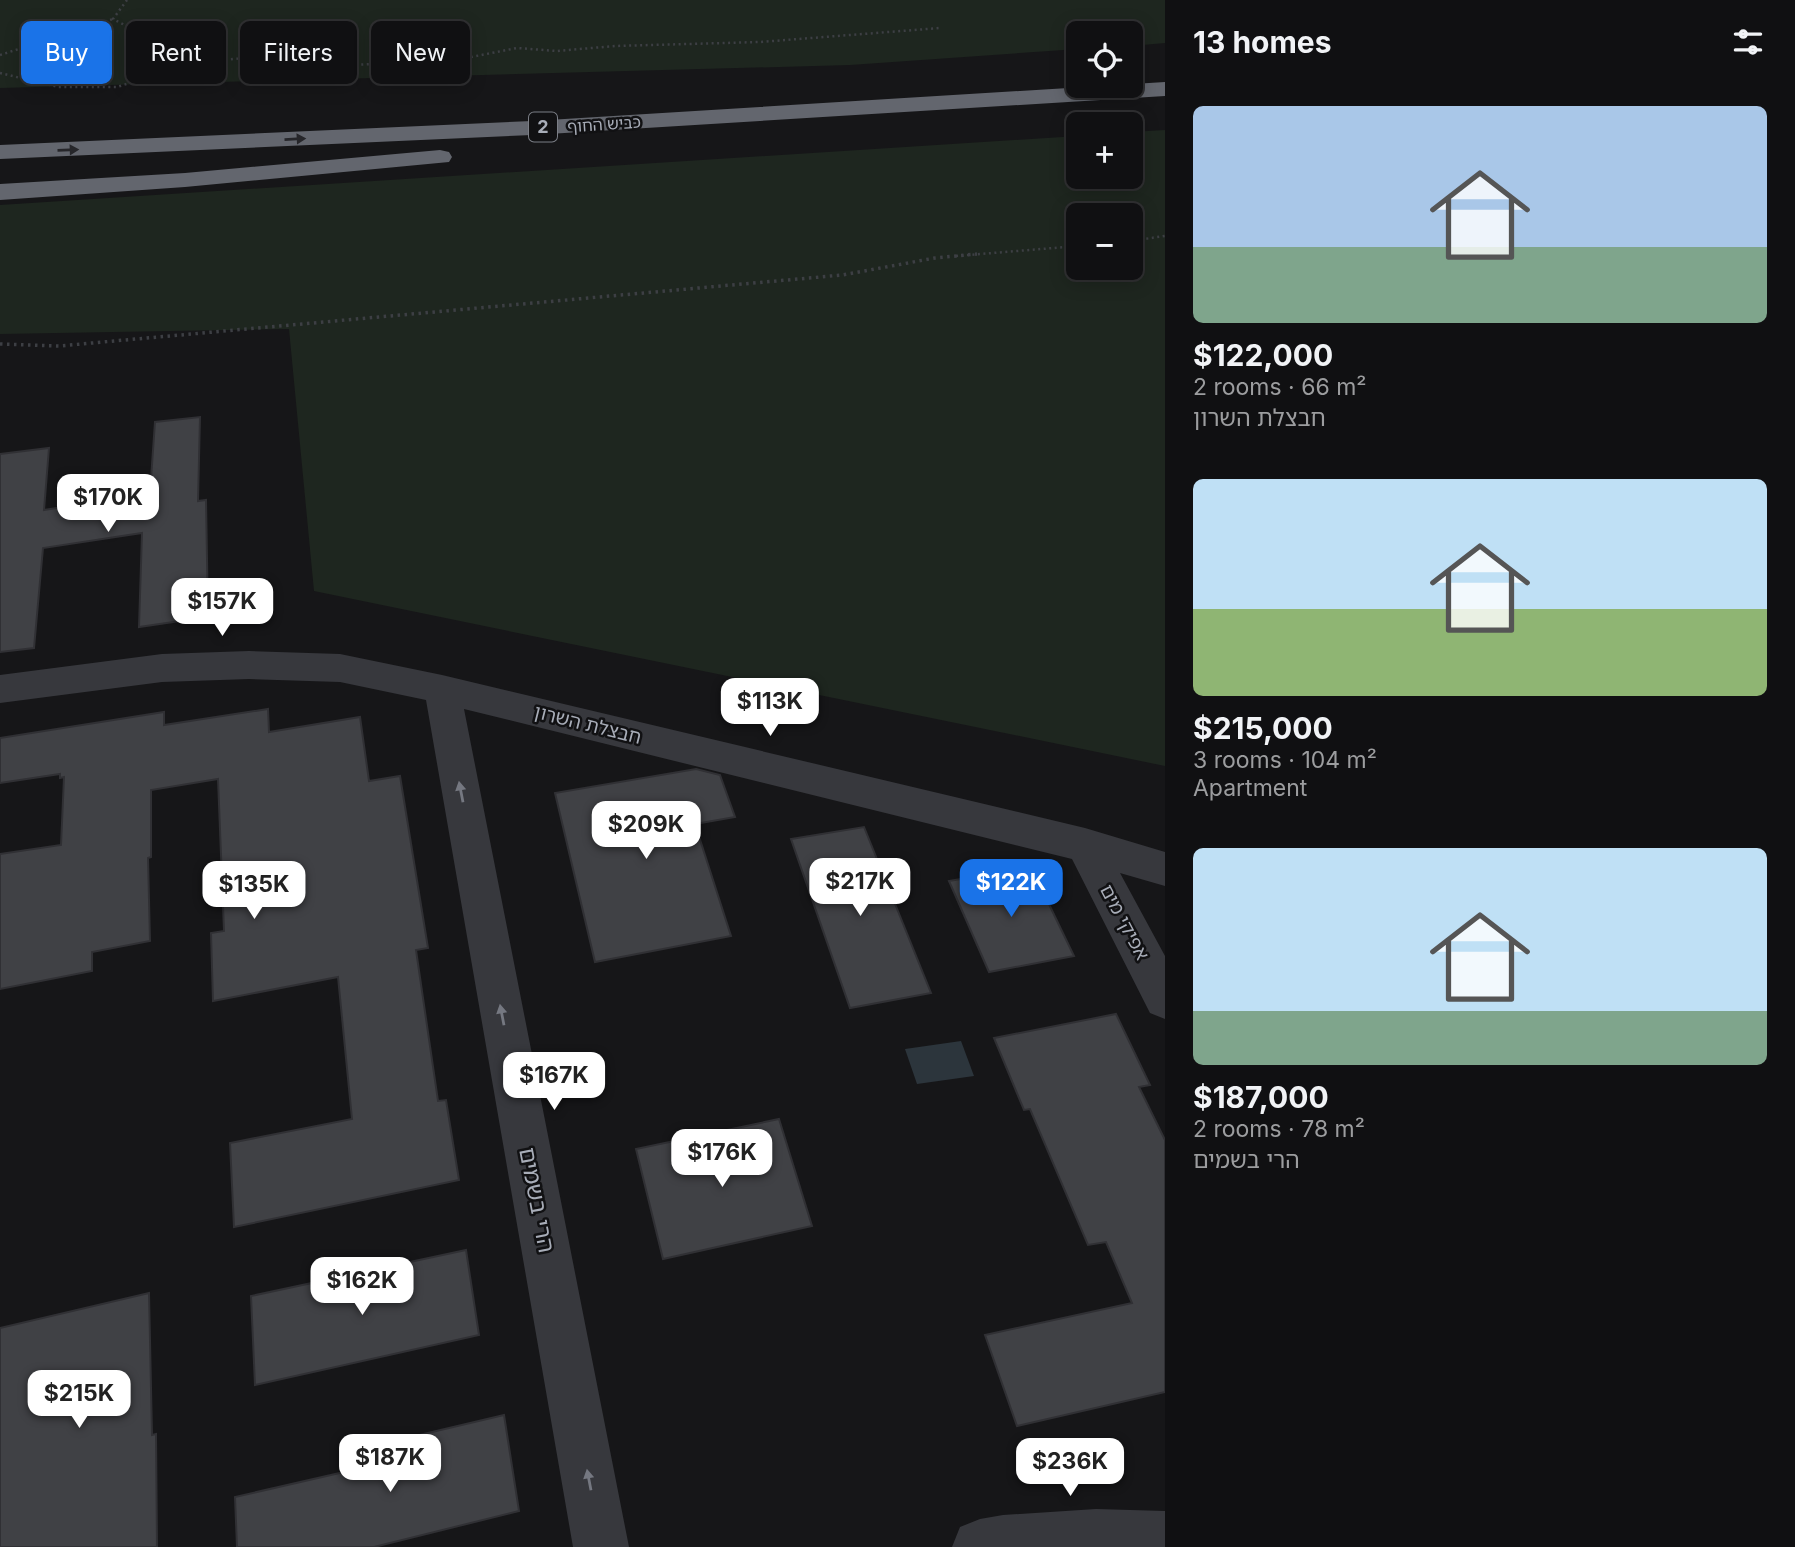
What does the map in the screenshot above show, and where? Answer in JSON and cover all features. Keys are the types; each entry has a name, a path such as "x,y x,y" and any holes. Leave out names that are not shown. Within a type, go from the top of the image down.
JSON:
{"highway":[{"name":"כביש החוף","path":"1143,90 1165,89"},
{"name":"כביש החוף","path":"0,152 532,128 1066,94"},
{"path":"0,192 185,180 464,155 1066,95"},
{"path":"0,173 593,143"}],"street":[{"name":"חבצלת השרון","path":"0,689 162,668 249,665 340,668 442,689 1085,845 1165,869"},
{"name":"הרי בשמים","path":"442,689 601,1547"},
{"name":"אפיקי מים","path":"1085,845 1165,999"},
{"path":"980,1547 1037,1537 1129,1536 1165,1539"}],"path":[{"path":"0,55 113,19 127,0"},
{"path":"113,19 126,26"},
{"path":"226,60 298,56 330,66 456,61 517,48 557,51 615,46 760,43 940,29"},
{"path":"0,73 58,87 117,87 128,84"},
{"path":"1143,239 1165,236"},
{"path":"0,344 87,344 842,275 936,258 1066,247"}],"shaded area":[{"path":"0,0 1165,0 1165,43 1143,45 1143,21 1066,21 1066,50 850,65 470,75 470,21 371,21 371,78 357,78 357,21 240,21 240,82 226,82 226,21 126,21 126,84 148,84 0,88"},
{"path":"1165,130 1165,766 314,591 289,329 0,334 0,205 1066,137 1066,189 1143,189 1143,131"},
{"path":"961,1041 974,1076 917,1084 905,1049"}],"building":[{"path":"200,417 198,501 206,500 208,617 139,627 142,533 43,548 34,648 0,652 0,454 49,448 44,510 150,493 155,422"},
{"path":"268,709 269,732 360,717 369,781 400,776 428,948 416,950 438,1101 446,1100 459,1180 234,1227 230,1143 352,1119 338,977 213,1001 211,933 224,931 218,779 151,790 151,857 148,858 150,941 92,952 92,971 0,989 0,854 61,845 64,777 60,778 60,774 0,783 0,738 164,712 164,725"},
{"path":"696,769 720,775 735,817 695,824 731,936 595,962 555,793"},
{"path":"864,827 931,993 850,1008 791,839"},
{"path":"1031,867 1074,956 989,972 949,881"},
{"path":"1116,1014 1150,1085 1139,1087 1165,1140 1165,1392 1017,1426 985,1335 1132,1303 1106,1242 1088,1245 1030,1109 1024,1110 994,1038"},
{"path":"779,1119 812,1226 663,1259 636,1149"},
{"path":"466,1250 479,1335 255,1385 251,1296"},
{"path":"149,1293 152,1435 156,1434 157,1547 0,1547 0,1328"},
{"path":"504,1415 519,1511 374,1547 237,1547 235,1497 379,1464 377,1445"}]}
